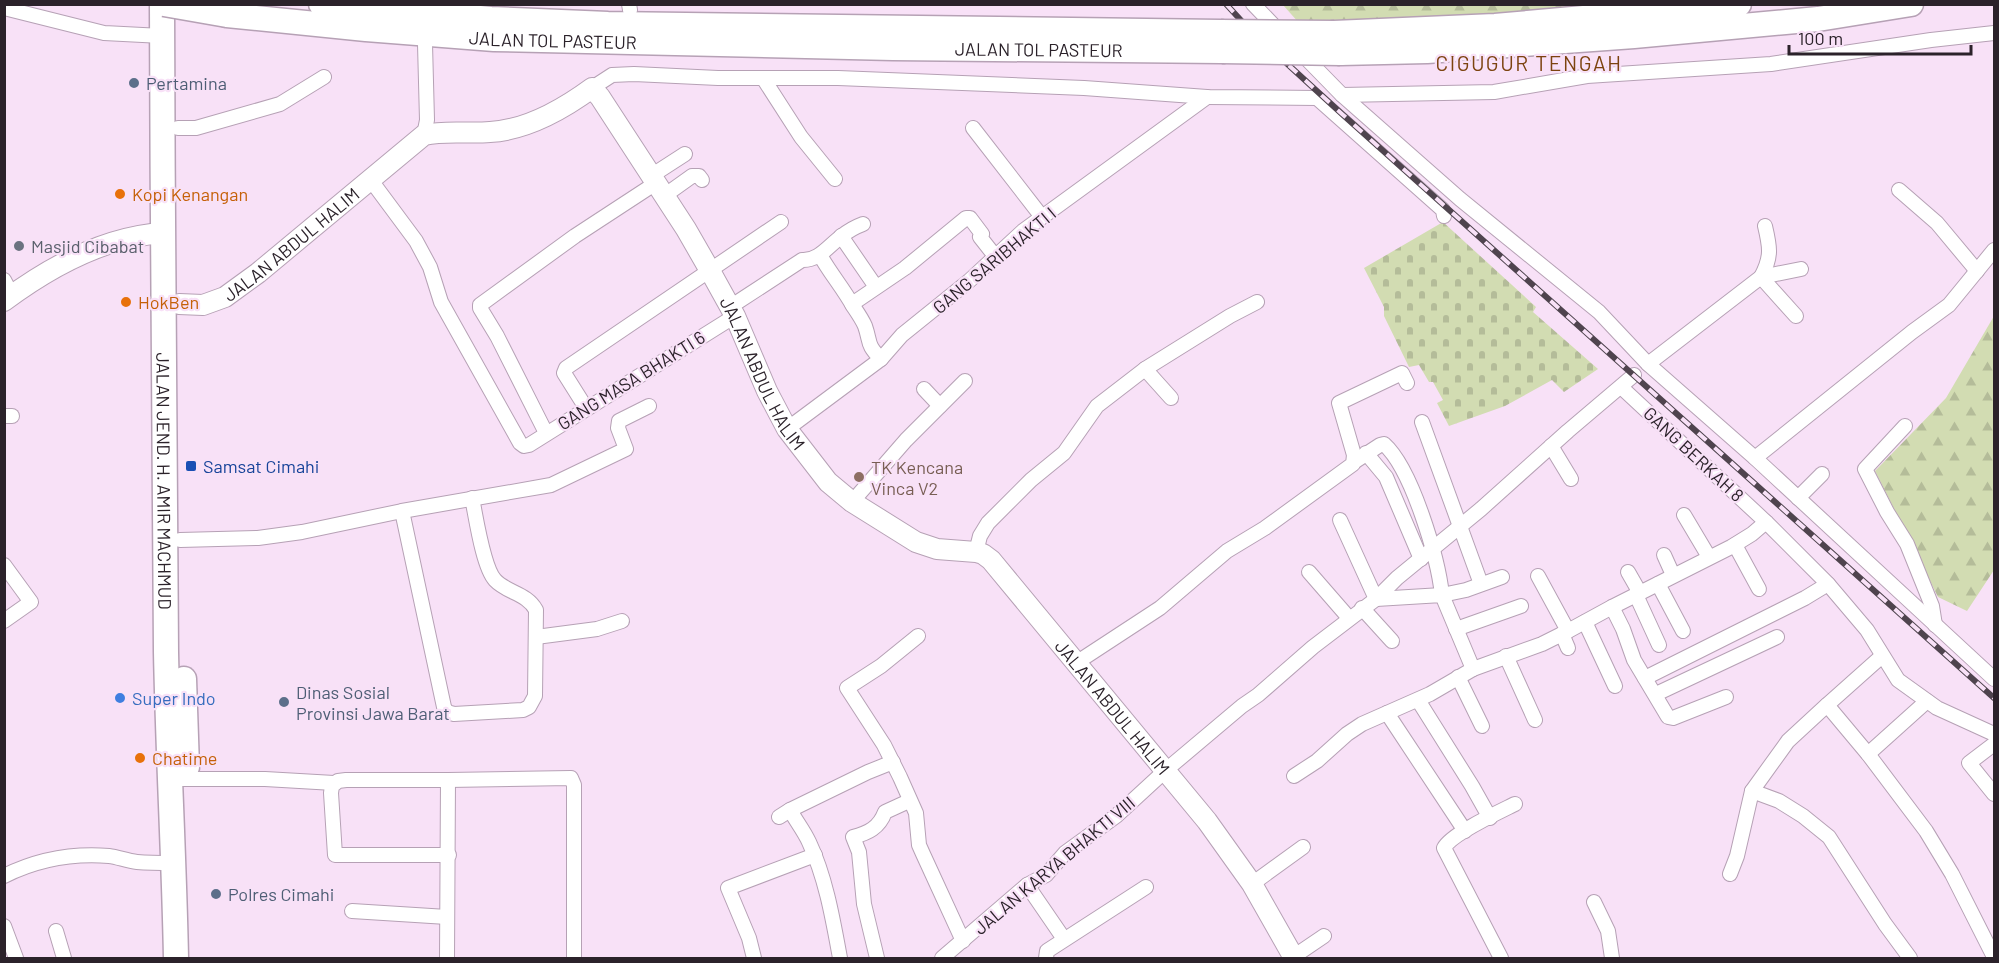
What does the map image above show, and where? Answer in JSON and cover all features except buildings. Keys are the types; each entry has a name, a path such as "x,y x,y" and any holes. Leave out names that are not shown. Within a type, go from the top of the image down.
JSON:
{"highway":[{"name":"JALAN TOL PASTEUR","path":"163,4 227,15 494,39 788,36 1337,43 1427,51 1634,36 1818,19 1911,4"},
{"name":"JALAN JEND. H. AMIR MACHMUD","path":"163,4 164,483 188,958"},
{"name":"JALAN JEND. H. AMIR MACHMUD","path":"176,958 174,863 178,779 179,304 186,128 179,4"},
{"name":"JALAN TOL PASTEUR","path":"321,4 491,19 788,36"},
{"name":"JALAN TOL PASTEUR","path":"1337,43 1739,4"}],"street":[{"path":"1253,4 1342,95 1460,200 1599,312 1648,364 1755,458 1995,679"},
{"path":"4,8 104,33 162,36"},
{"path":"1342,95 1494,92 1587,76 1771,64 1931,40 1995,33"},
{"path":"425,44 427,120 424,135 437,132 491,132 518,127 558,110 612,75 634,74 717,78 838,78 1084,88 1207,97 1317,98 1443,210 1444,216"},
{"path":"629,60 634,74"},
{"path":"186,128 280,104 324,76"},
{"path":"763,78 801,137 835,178"},
{"name":"JALAN ABDUL HALIM","path":"591,88 600,97 709,269 732,312 767,391 787,429 828,482 852,502 926,547 976,552 991,560 1207,821 1252,885 1293,958"},
{"name":"GANG SARIBHAKTI I","path":"787,429 881,359 902,336 1042,217 1207,97"},
{"path":"973,128 1042,217"},
{"name":"JALAN ABDUL HALIM","path":"179,304 203,304 225,297 258,273 424,135"},
{"path":"546,433 508,355 480,305 575,236 657,185 685,154"},
{"path":"657,185 692,176 699,176 702,180"},
{"name":"GANG MASA BHAKTI 6","path":"370,179 416,241 430,267 441,302 508,423 524,446 529,445 732,312 802,260 809,260 820,255"},
{"path":"1899,190 1937,224 1977,271"},
{"path":"852,304 905,268 966,218 974,222 982,234 980,237 995,256"},
{"path":"586,408 564,373 566,368 781,222"},
{"path":"863,224 841,236 820,255 829,273 852,304 865,327 868,342 881,359"},
{"path":"1648,364 1761,276 1766,268 1770,251 1765,226"},
{"path":"7,292 113,242 142,234 164,233"},
{"path":"841,236 876,287"},
{"path":"1755,458 1949,305 1995,250"},
{"path":"1761,276 1801,269"},
{"path":"1761,276 1796,316"},
{"path":"976,552 980,536 988,523 1031,480 1064,453 1097,406 1145,369 1230,316 1257,302"},
{"path":"1145,369 1171,398"},
{"path":"1353,462 1354,455 1340,403 1402,373 1407,383"},
{"name":"JALAN KARYA BHAKTI VIII","path":"942,958 1027,885 1046,875 1065,854 1116,816 1166,770 1313,647 1376,599 1397,578 1634,375"},
{"path":"852,502 906,440 965,381"},
{"name":"GANG BERKAH 8","path":"1621,387 1766,522 1828,584 1867,630 1898,680 1927,701 1995,734"},
{"path":"924,389 940,406"},
{"path":"180,540 258,538 302,532 402,511 551,485 626,449 618,428 619,421 649,406"},
{"path":"1422,422 1481,584"},
{"path":"1905,426 1865,469 1887,512 1907,544 1929,597 1935,625"},
{"path":"1076,663 1160,608 1227,551 1265,528 1366,453 1384,444 1391,450 1404,472 1434,548 1442,595 1473,669"},
{"path":"1551,446 1571,478"},
{"path":"1366,453 1386,477 1420,560"},
{"path":"1798,498 1822,474"},
{"path":"402,511 444,707 447,712 454,714 513,711 529,707 535,696 536,610 532,603 496,581 488,570 472,498"},
{"path":"1684,515 1709,557"},
{"path":"1340,520 1376,599 1442,595 1502,577"},
{"path":"1293,776 1317,761 1347,734 1362,724 1418,699 1473,669 1542,644 1565,633 1673,575 1735,545 1766,522"},
{"path":"1735,545 1759,589"},
{"path":"1664,555 1673,575"},
{"path":"4,565 31,602 4,621"},
{"path":"1309,572 1349,618"},
{"path":"1628,572 1659,645"},
{"path":"1538,576 1565,633 1568,648"},
{"path":"1658,584 1683,631"},
{"path":"1645,678 1805,598 1828,584"},
{"path":"1456,629 1521,606"},
{"path":"1612,607 1634,660 1670,718 1726,697"},
{"path":"1362,608 1392,641"},
{"path":"536,636 597,629 622,621"},
{"path":"1585,622 1615,686"},
{"path":"918,636 881,666 847,688 893,762 916,813 922,854 963,941"},
{"path":"1656,694 1777,637"},
{"path":"1506,656 1535,720"},
{"path":"1730,874 1737,856 1752,791 1788,741 1882,656"},
{"path":"1458,677 1482,726"},
{"path":"1418,699 1490,818"},
{"path":"1868,754 1927,701"},
{"path":"1827,705 1868,754 1926,831 1943,858 1995,957"},
{"path":"1387,713 1465,831"},
{"path":"1995,744 1965,766 1995,794"},
{"path":"840,958 826,892 815,855 809,840 784,814 893,762"},
{"path":"178,779 265,778 334,783 354,780 567,777 573,780 574,958"},
{"path":"447,958 448,780"},
{"path":"334,783 331,793 335,855 448,855"},
{"path":"1752,791 1779,801 1803,816 1829,837 1885,924 1910,958"},
{"path":"873,958 864,904 859,852 853,837 881,823 885,812 909,801"},
{"path":"1501,958 1444,850 1447,843 1465,831 1515,804"},
{"path":"1252,885 1303,847"},
{"path":"4,876 26,865 80,855 112,856 146,863 174,863"},
{"path":"754,958 728,888 815,855"},
{"path":"1027,885 1064,939"},
{"path":"1046,958 1047,951 1146,887"},
{"path":"1594,902 1608,931 1612,958"},
{"path":"352,911 447,917"},
{"path":"4,926 16,958"},
{"path":"56,931 64,958"},
{"path":"1293,958 1324,936"}],"green space":[{"path":"1283,5 1648,5 1299,23"},
{"path":"1443,222 1536,307 1533,312 1598,369 1564,392 1552,380 1505,406 1449,426 1437,403 1443,400 1433,382 1429,382 1419,365 1409,367 1384,316 1384,307 1364,268"},
{"path":"1994,316 1994,570 1967,611 1938,597 1875,471 1946,398"}],"railway":[{"path":"1226,4 1248,28 1342,114 1994,698"}],"place":[{"name":"Pertamina","path":"134,83"},
{"name":"Kopi Kenangan","path":"120,194"},
{"name":"Masjid Cibabat","path":"19,246"},
{"name":"HokBen","path":"126,302"},
{"name":"Samsat Cimahi","path":"191,466"},
{"name":"TK Kencana Vinca V2","path":"859,477"},
{"name":"Super Indo","path":"120,698"},
{"name":"Dinas Sosial Provinsi Jawa Barat","path":"284,702"},
{"name":"Chatime","path":"140,758"},
{"name":"Polres Cimahi","path":"216,894"}],"district":[{"name":"CIGUGUR TENGAH","path":"1529,62"}]}
